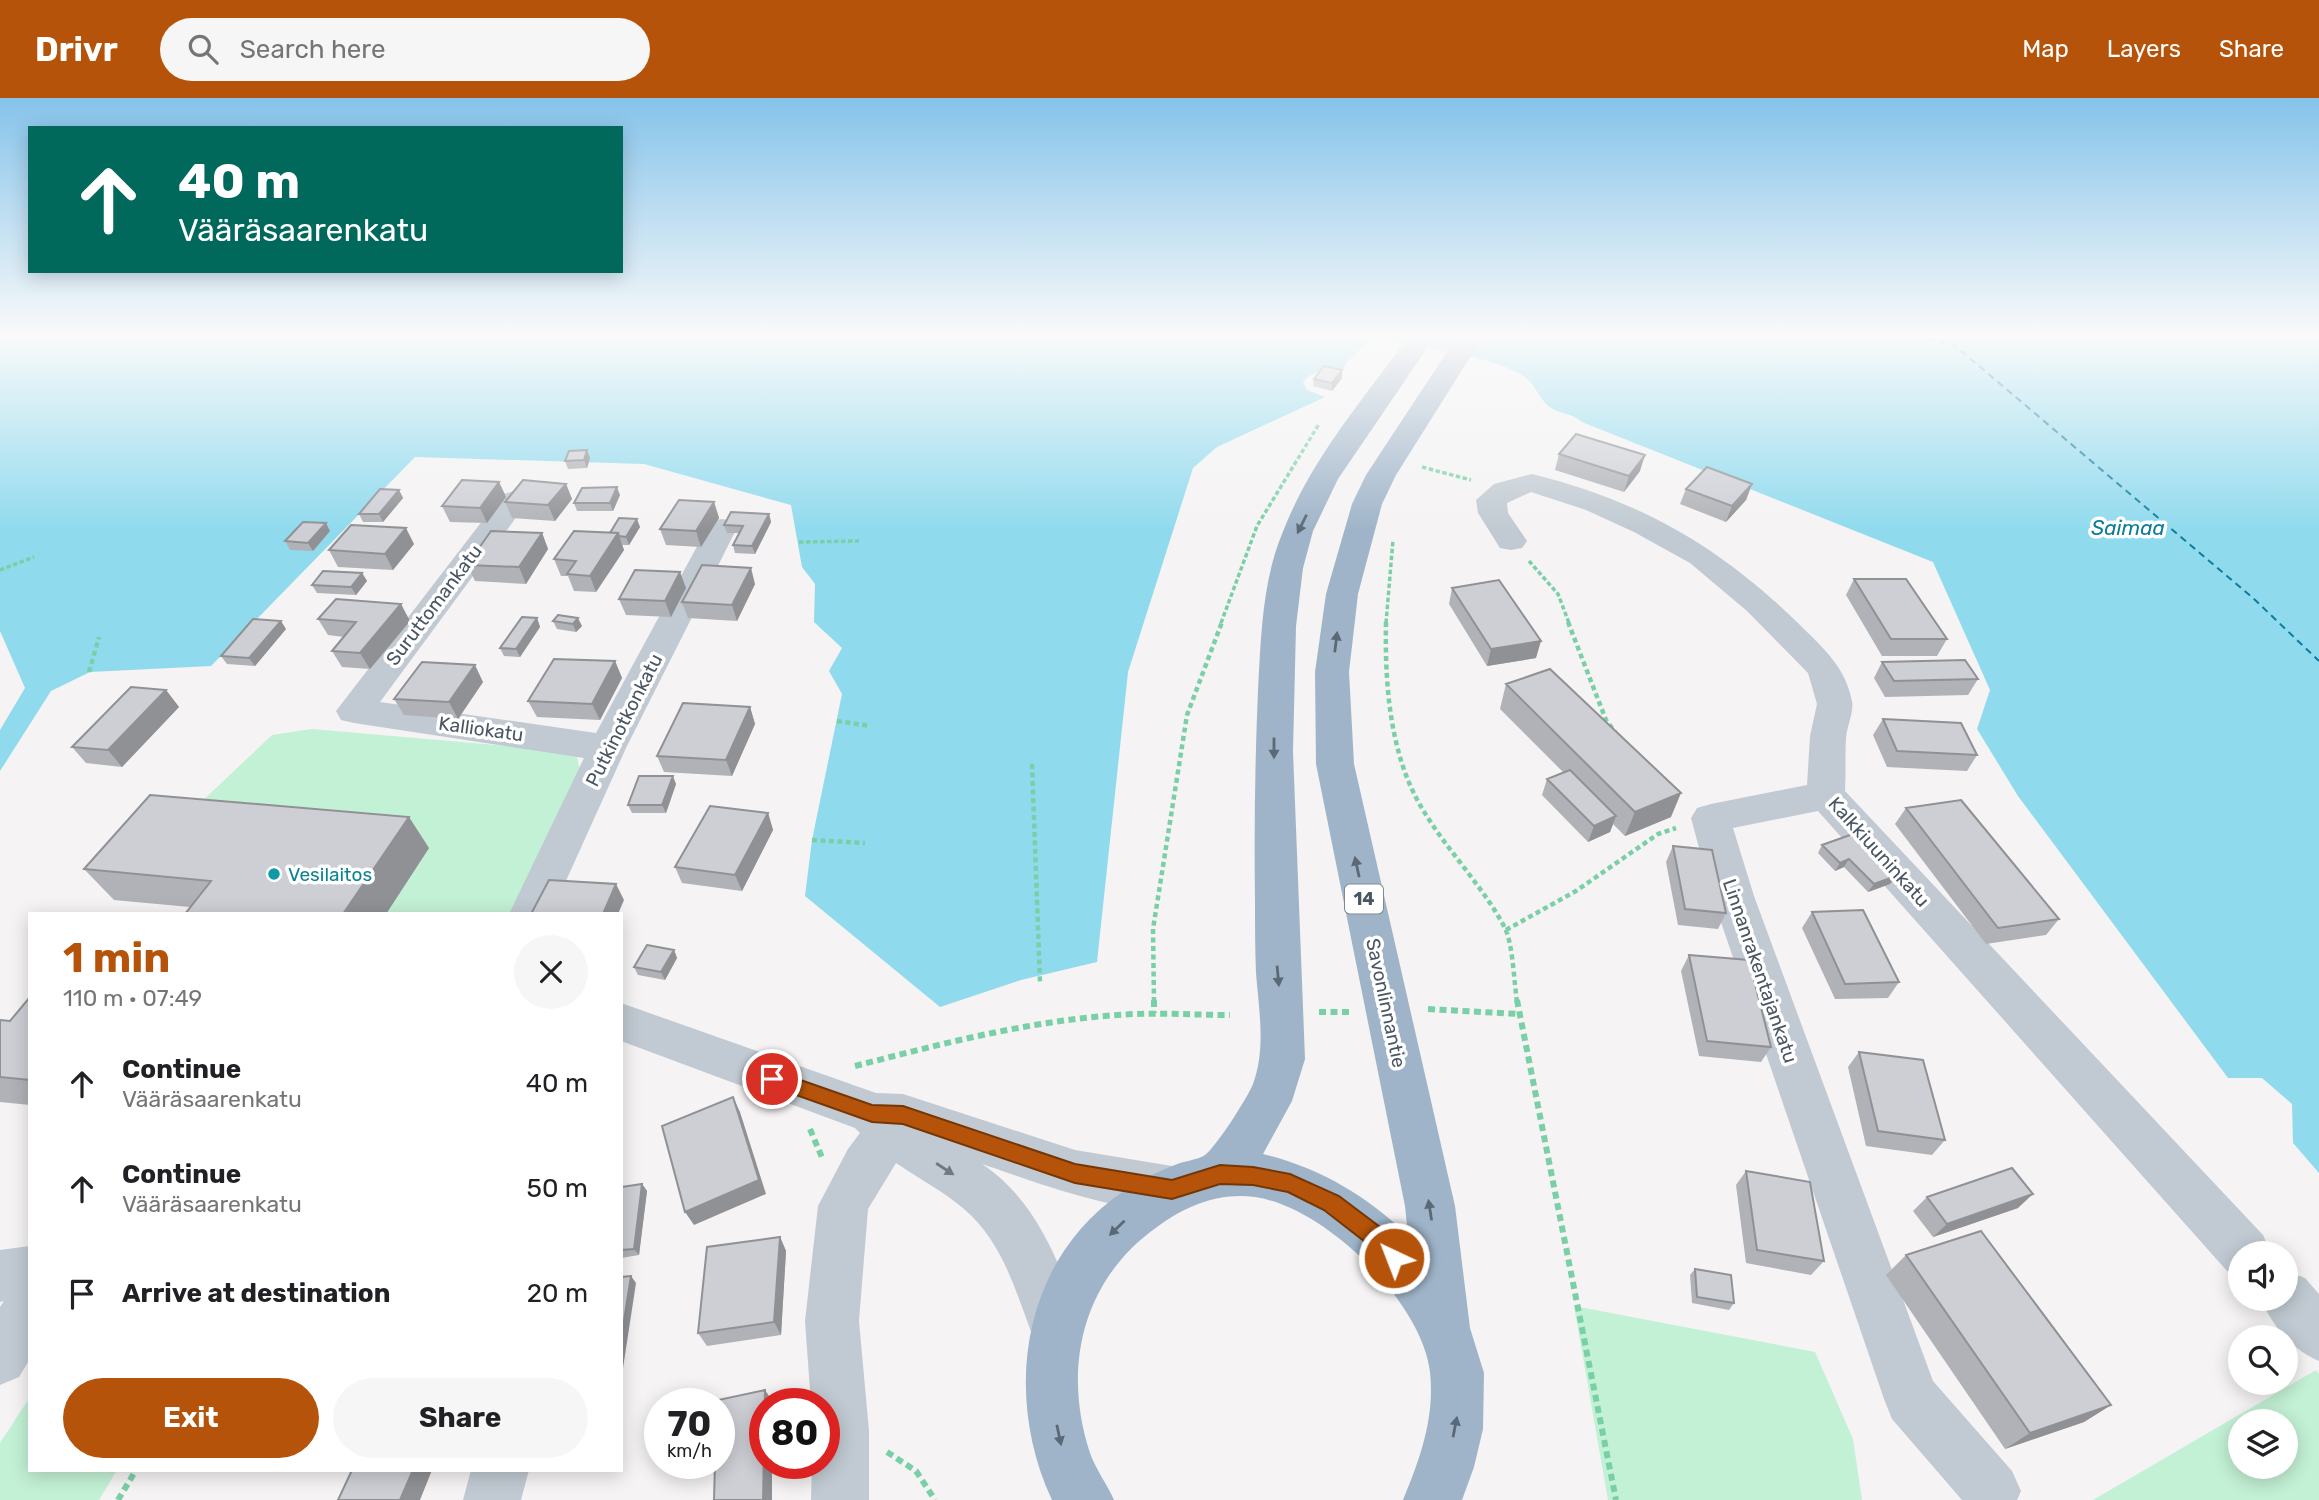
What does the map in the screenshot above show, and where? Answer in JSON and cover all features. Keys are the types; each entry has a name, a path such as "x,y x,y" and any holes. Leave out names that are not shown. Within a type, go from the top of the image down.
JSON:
{"highway":[{"path":"1220,1174 1261,1115 1279,1077 1286,1032 1278,974 1273,840 1279,620 1298,531 1319,453 1365,400"},
{"name":"Savonlinnantie","path":"1437,400 1400,470 1359,525 1342,594 1332,672 1335,764 1430,1206 1444,1326"},
{"name":"14","path":"1077,1496 1058,1436 1052,1378 1056,1328 1073,1283 1094,1250 1126,1219 1172,1189 1220,1174 1253,1176 1290,1183 1332,1203 1377,1237 1411,1278 1444,1326 1454,1357 1459,1394 1456,1427 1432,1500"}],"street":[{"name":"Kalkkiuuninkatu","path":"1505,490 1532,483 1597,504 1645,525 1702,556 1759,604 1824,669 1835,704 1828,736 1826,795 2234,1241"},
{"path":"1505,490 1491,500 1493,513 1511,541"},
{"name":"Suruttomankatu","path":"354,711 514,500"},
{"name":"Putkinotkonkatu","path":"531,912 607,748 722,528"},
{"name":"Kalliokatu","path":"354,711 607,748"},
{"path":"1711,818 1826,795"},
{"name":"Linnanrakentajankatu","path":"1711,818 1733,896 1912,1399 1992,1491"},
{"path":"623,1023 1075,1173 1172,1189"},
{"path":"873,1107 982,1193 1010,1223 1028,1252 1056,1328"},
{"path":"839,1500 841,1431 832,1321 843,1206 865,1165 873,1107"},
{"path":"0,1276 28,1270"},
{"path":"0,1358 28,1310"},
{"path":"2298,1310 2319,1334"},
{"path":"492,1500 499,1472"}],"path":[{"path":"1154,1013 1153,929 1187,715 1256,526 1319,453"},
{"path":"1400,470 1505,490"},
{"path":"1394,534 1386,597 1385,667 1392,722 1406,776 1435,827 1506,930 1520,1014 1616,1500"},
{"path":"799,542 859,541"},
{"path":"1511,541 1558,594 1606,720 1622,740"},
{"path":"0,570 34,557"},
{"path":"89,672 99,637"},
{"path":"837,721 870,726"},
{"path":"1032,764 1040,982"},
{"path":"1506,930 1576,891 1658,834 1711,818"},
{"path":"812,840 865,843"},
{"path":"1429,1009 1520,1014"},
{"path":"1312,1012 1360,1013"},
{"path":"873,1107 939,1044 1082,1020 1154,1013 1230,1015"},
{"path":"841,1431 908,1463 932,1490 935,1500"},
{"path":"118,1500 135,1472"}],"green space":[{"path":"312,729 553,750 577,757 583,784 512,912 384,912 176,826 272,735"},
{"path":"1574,1306 1815,1352 1853,1439 1862,1500 1608,1500"},
{"path":"2316,1370 2319,1374 2319,1500 2093,1500 2228,1421 2228,1479 2298,1479 2298,1409 2249,1409 2273,1395 2298,1395 2298,1380"},
{"path":"28,1400 28,1472 116,1472 99,1500 0,1500 0,1443"}],"water":[{"name":"Saimaa","path":"0,400 1318,400 1217,447 1193,468 1128,672 1097,962 1021,980 940,1007 805,896 812,840 842,694 829,671 842,648 814,622 815,584 802,567 791,505 644,464 415,457 211,666 90,672 51,691 0,771 0,730 25,688 0,631"},
{"name":"Saimaa","path":"2319,400 2319,1173 2293,1143 2292,1104 2262,1078 2228,1078 2018,796 1977,729 1990,690 1933,562 1582,422 1544,402"}],"building":[{"path":"1576,434 1645,455 1629,476 1559,454"},
{"path":"587,450 584,460 565,461 569,451"},
{"path":"1707,467 1752,484 1732,506 1686,489"},
{"path":"462,480 499,482 480,508 442,506"},
{"path":"523,480 566,484 548,505 505,502"},
{"path":"617,487 610,503 574,503 582,488"},
{"path":"380,489 399,490 379,514 359,514"},
{"path":"679,500 714,502 696,531 660,529"},
{"path":"731,512 769,514 752,546 733,545 743,526 724,525"},
{"path":"619,518 637,519 626,537 610,533"},
{"path":"303,522 326,523 308,543 285,541"},
{"path":"351,525 406,528 385,554 329,550"},
{"path":"491,531 542,533 519,567 467,565"},
{"path":"574,531 618,533 590,576 567,574 576,561 554,559"},
{"path":"702,565 751,568 732,605 682,602"},
{"path":"635,570 680,572 665,601 619,599"},
{"path":"323,571 362,573 351,587 312,585"},
{"path":"1854,579 1906,579 1947,639 1891,639"},
{"path":"1499,580 1541,641 1491,649 1452,588"},
{"path":"336,599 401,604 360,653 332,651 356,622 318,619"},
{"path":"558,615 578,618 573,624 553,621"},
{"path":"522,617 537,618 516,649 500,648"},
{"path":"253,619 281,621 249,658 221,656"},
{"path":"554,659 615,661 592,704 528,701"},
{"path":"1965,660 1978,679 1894,681 1882,662"},
{"path":"422,662 475,665 449,702 394,699"},
{"path":"1550,669 1681,793 1635,812 1506,684"},
{"path":"131,687 166,690 108,750 72,747"},
{"path":"683,703 750,707 726,760 657,756"},
{"path":"1883,719 1961,723 1977,755 1897,751"},
{"path":"1570,770 1616,816 1594,826 1547,779"},
{"path":"639,776 673,776 662,805 628,805"},
{"path":"150,795 409,817 344,912 187,912 211,881 84,869"},
{"path":"1961,800 2059,919 1998,928 1906,808"},
{"path":"710,806 768,813 735,875 675,867"},
{"path":"1853,834 1896,876 1874,884 1849,859 1840,863 1822,845"},
{"path":"1673,846 1712,850 1726,913 1685,909"},
{"path":"549,880 616,884 604,912 532,912"},
{"path":"1863,910 1899,982 1845,984 1812,912"},
{"path":"647,945 674,950 661,972 634,967"},
{"path":"1689,955 1749,960 1771,1047 1707,1041"},
{"path":"28,999 28,1080 0,1077 0,1020 10,1021"},
{"path":"1859,1052 1923,1060 1945,1140 1878,1131"},
{"path":"733,1097 759,1180 685,1212 662,1126"},
{"path":"2012,1168 2033,1194 1947,1224 1927,1197"},
{"path":"1746,1171 1810,1182 1824,1261 1757,1250"},
{"path":"642,1184 634,1249 623,1250 623,1187"},
{"path":"1981,1231 2111,1405 2030,1433 1906,1255"},
{"path":"780,1237 774,1322 698,1333 707,1247"},
{"path":"1695,1269 1731,1275 1734,1303 1697,1297"},
{"path":"631,1276 623,1327 623,1277"},
{"path":"749,1393 749,1479 763,1479 763,1500 714,1500 715,1479 735,1479 735,1396"},
{"path":"351,1472 412,1472 400,1500 338,1500"}],"ferry route":[{"path":"2020,400 2253,598 2319,661"}],"place":[{"name":"Vesilaitos","path":"274,874"}],"route":[{"path":"772,1079 872,1113 903,1115 1075,1173 1172,1189 1220,1174 1253,1176 1290,1183 1332,1203 1377,1237 1394,1258"}]}
